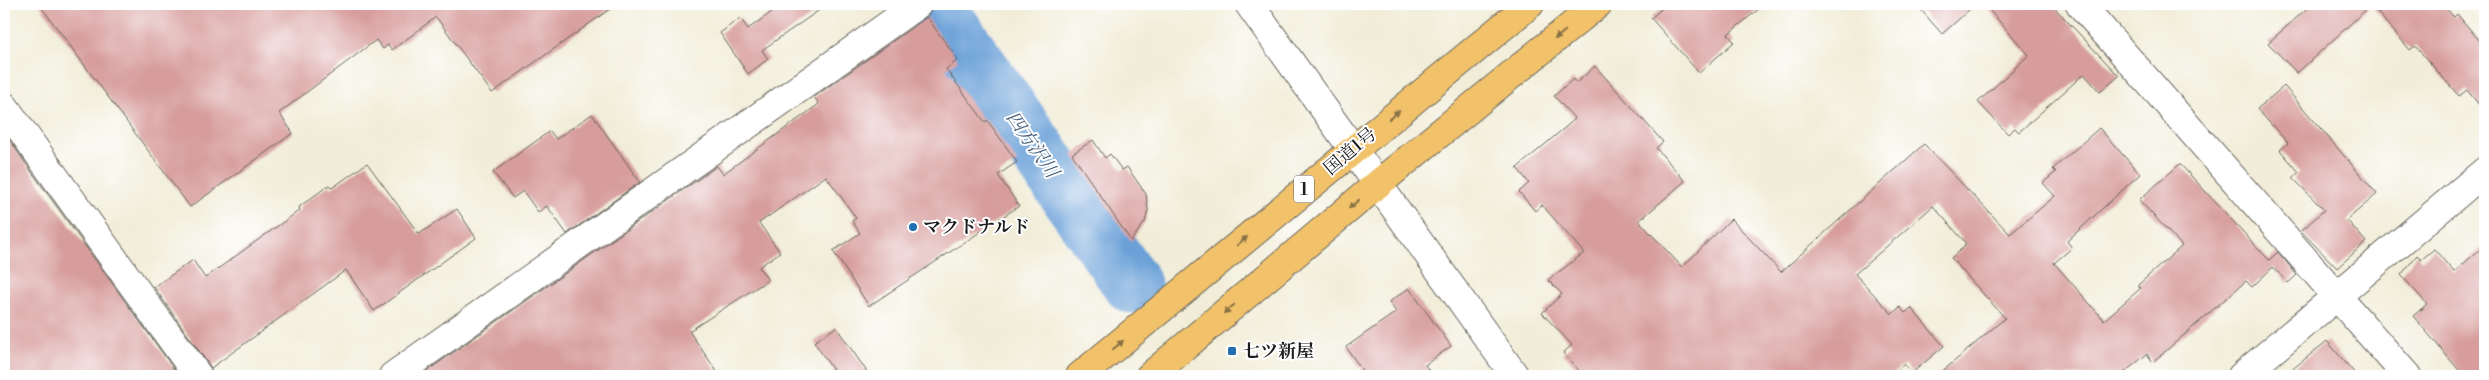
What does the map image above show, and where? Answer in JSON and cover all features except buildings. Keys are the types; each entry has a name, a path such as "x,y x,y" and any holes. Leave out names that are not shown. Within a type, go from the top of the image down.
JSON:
{"highway":[{"name":"国道1号","path":"1080,376 1352,149 1530,4"},
{"path":"1150,376 1379,183 1598,4"}],"street":[{"path":"393,376 918,4"},
{"path":"1249,4 1352,149 1379,183 1515,376"},
{"path":"2080,4 2407,376"},
{"path":"4,106 198,376"},
{"path":"2242,376 2485,171"}],"waterway":[{"name":"四方沢川","path":"934,4 1132,284"}],"place":[{"name":"マクドナルド","path":"913,227"},
{"name":"七ツ新屋","path":"1232,351"}]}
